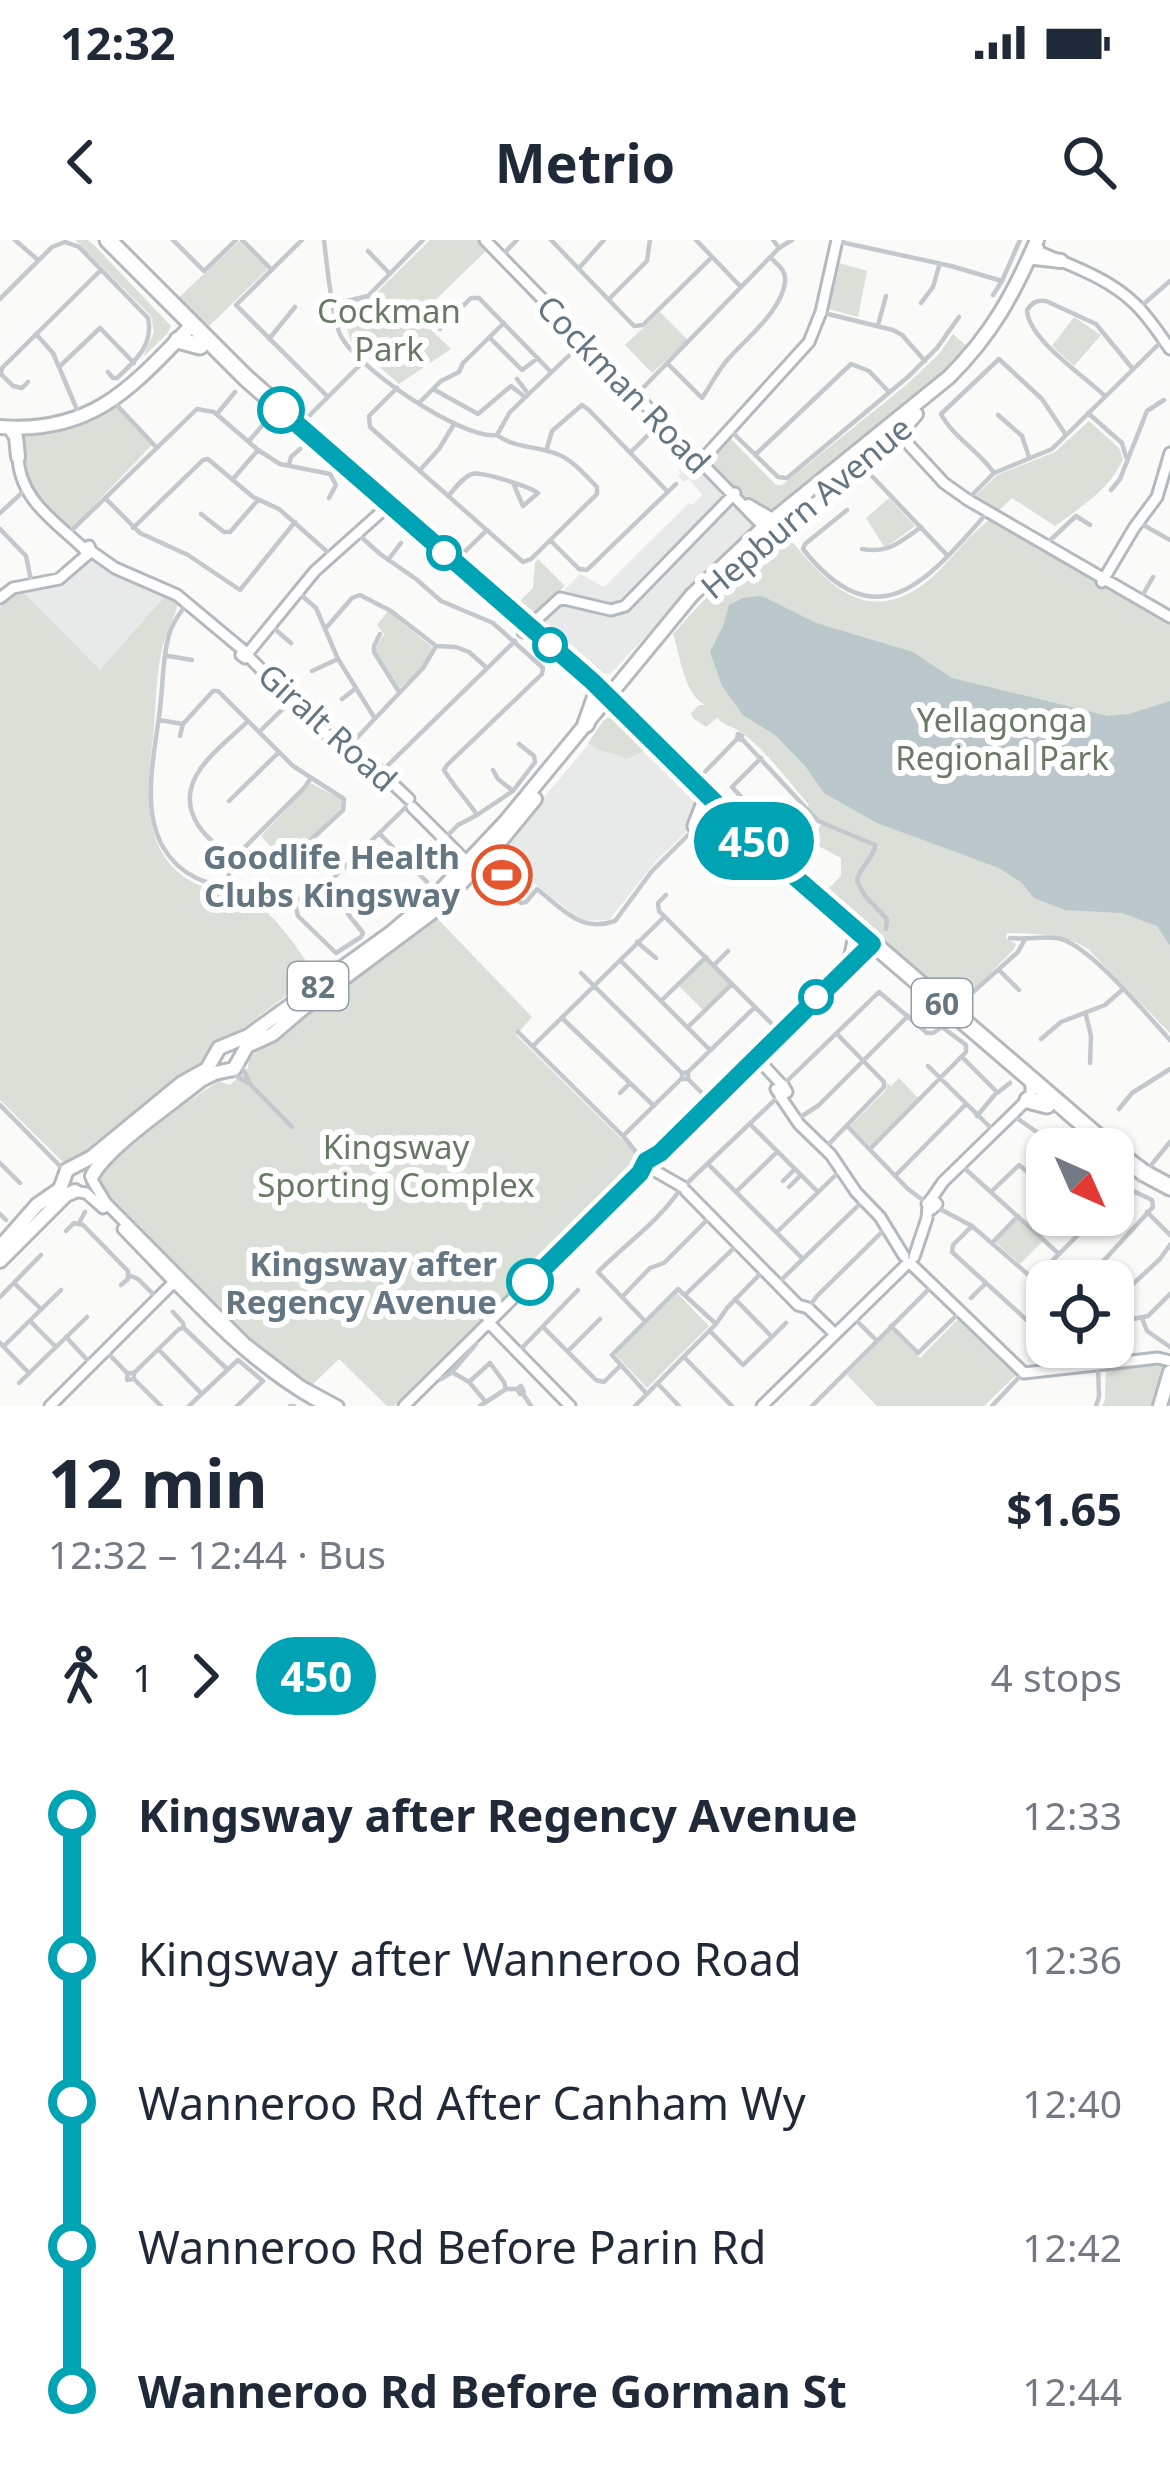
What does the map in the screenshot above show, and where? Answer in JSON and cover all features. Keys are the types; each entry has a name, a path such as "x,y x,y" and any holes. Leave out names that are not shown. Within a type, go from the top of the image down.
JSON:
{"highway":[{"name":"60","path":"96,240 181,329 295,428"},
{"name":"60","path":"108,240 181,329 525,633 609,699 832,914"},
{"name":"60","path":"609,699 652,750 751,850 872,942 1075,1128"},
{"path":"586,724 609,699"},
{"path":"645,733 652,750"},
{"path":"692,776 685,778 712,804 696,826"},
{"path":"708,807 755,842"},
{"path":"849,965 872,942"},
{"name":"60","path":"1037,1094 1084,1128"},
{"name":"60","path":"1134,1169 1142,1176"},
{"name":"60","path":"1134,1172 1170,1192"}],"main road":[{"path":"1040,247 1061,261"},
{"name":"Hepburn Avenue","path":"609,699 696,599 752,511 904,428 974,362 1011,311 1040,247"},
{"name":"Hepburn Avenue","path":"893,431 983,342 1040,247"},
{"path":"18,457 13,425 79,414 112,401 181,329"},
{"path":"79,414 108,395 181,329"},
{"name":"Hepburn Avenue","path":"88,1173 186,1080 273,1034 419,924 475,865 692,595 745,543 754,526 752,511"},
{"name":"Hepburn Avenue","path":"229,1061 248,1036 475,865 586,724"},
{"name":"82","path":"0,1246 37,1205 60,1189 62,1173 71,1166 88,1173 86,1189 66,1195 0,1261"},
{"path":"62,1173 68,1187 77,1191"},
{"path":"1167,1390 1169,1364"}],"street":[{"path":"15,240 25,243 38,261"},
{"path":"172,240 204,272 239,240 272,270"},
{"path":"302,240 236,305 327,396"},
{"path":"324,240 342,338 397,388 475,434 497,435 526,394 585,340"},
{"path":"334,304 368,296 423,240"},
{"name":"Cockman Road","path":"487,240 752,511"},
{"path":"501,255 517,240"},
{"path":"551,240 634,326 643,325 712,257"},
{"path":"578,268 604,240"},
{"path":"609,299 647,261 650,240"},
{"path":"697,240 740,286"},
{"path":"772,240 779,248"},
{"path":"637,394 740,286 792,240"},
{"path":"877,250 879,240"},
{"path":"993,295 1020,240"},
{"path":"700,459 812,338 836,241 1002,281"},
{"path":"0,298 52,247 65,242 79,247 148,318 149,339 134,363 117,378 108,372"},
{"path":"967,501 994,473 1052,449 1132,368 1167,343 1140,306 1112,282 1040,247"},
{"path":"368,251 390,274"},
{"path":"668,364 702,398 727,360 773,309 786,281 771,258"},
{"path":"1061,261 1102,280 1140,306"},
{"path":"921,303 933,287 939,266"},
{"path":"28,382 22,388 13,386 1,374 2,368 101,270"},
{"path":"1140,306 1170,281"},
{"path":"878,326 886,296"},
{"path":"440,329 471,298 479,298 551,372"},
{"path":"1105,396 1057,355 1029,323 1031,304 1046,301 1096,324 1132,368"},
{"path":"269,339 296,307"},
{"path":"819,312 902,335 926,361"},
{"path":"730,429 778,477 787,478 926,361 958,317"},
{"path":"419,403 445,378 457,374 504,323"},
{"path":"60,366 100,328 134,363"},
{"path":"36,334 60,366 79,414"},
{"path":"490,337 522,370 538,358"},
{"path":"994,473 941,414 999,358 1042,399 1066,435"},
{"path":"295,428 363,361"},
{"path":"755,455 851,364 869,371 889,392"},
{"path":"517,379 526,394"},
{"path":"433,389 478,414 511,386 526,394"},
{"path":"397,388 371,413 368,423 524,562 597,494 597,487 569,460 497,435"},
{"path":"217,414 235,392"},
{"path":"1112,490 1147,411 1164,400"},
{"path":"112,401 157,448"},
{"path":"546,450 552,431 581,406 668,492"},
{"path":"69,533 195,410 206,408 274,462 333,476 336,488 329,498"},
{"path":"1088,413 1121,443 1126,460"},
{"path":"998,415 1022,436 1030,459"},
{"path":"249,441 267,420"},
{"path":"630,453 663,421"},
{"path":"420,470 454,424"},
{"path":"13,425 26,489"},
{"path":"893,431 967,501 1170,619"},
{"path":"1121,443 1136,436"},
{"path":"289,465 300,449"},
{"path":"233,479 258,450"},
{"path":"1104,581 1164,491 1170,455"},
{"path":"18,457 26,489"},
{"path":"133,528 206,459 258,500 296,522 330,554"},
{"path":"868,472 948,556"},
{"path":"448,495 473,474 514,485"},
{"path":"550,540 586,571 676,484"},
{"path":"0,514 26,489"},
{"name":"Giralt Road","path":"26,489 86,552 163,587 186,604 245,654 319,729 380,772 445,838 521,903 537,889 579,922 608,924 696,826"},
{"path":"105,498 149,539 188,555 240,590 296,522"},
{"path":"201,514 230,532 258,500"},
{"path":"245,654 330,554 385,506"},
{"path":"847,510 803,548 835,582 870,596 896,593 924,580 987,513"},
{"path":"380,772 560,598 611,610 625,606 752,511"},
{"path":"1044,546 1076,517 1090,525"},
{"path":"1139,523 1170,540"},
{"path":"862,548 888,549 921,527"},
{"path":"0,529 26,556 32,585"},
{"path":"452,565 487,530"},
{"path":"357,532 441,601 525,633 542,666 542,674 446,765 444,770 477,815"},
{"path":"388,560 401,543"},
{"path":"2,596 59,579 86,552"},
{"path":"1139,602 1153,578"},
{"path":"297,592 316,608 338,658 374,717"},
{"path":"326,628 360,595 391,611 436,646 470,652 487,668"},
{"path":"186,604 170,631 165,656 152,796 157,832 181,870 226,888 295,901 314,897 409,804"},
{"path":"271,626 291,643"},
{"path":"380,634 374,652 399,692"},
{"path":"347,748 423,668 436,646"},
{"path":"165,656 192,660"},
{"path":"313,671 338,658"},
{"path":"342,699 355,689"},
{"path":"180,736 183,724 215,690 279,752 342,797 343,809 282,867"},
{"path":"259,732 290,702"},
{"path":"159,720 183,724"},
{"path":"232,860 195,821 190,784 248,721"},
{"path":"692,776 740,739 818,821 875,844 856,881 887,919 872,942"},
{"path":"445,838 513,791 536,762 519,744"},
{"path":"229,801 279,752"},
{"path":"753,810 732,787 762,758"},
{"path":"493,770 513,791"},
{"path":"226,888 232,860 311,778"},
{"path":"376,886 403,908 427,887 379,833"},
{"path":"666,895 658,911 780,1032"},
{"path":"295,901 298,916 336,953 363,933 348,914"},
{"path":"533,1046 664,917"},
{"path":"1010,938 1056,938 1072,943 1170,1040"},
{"path":"974,992 1018,952 1024,940"},
{"path":"638,942 656,958"},
{"path":"713,965 728,951"},
{"path":"661,1001 706,957"},
{"path":"620,961 710,1050"},
{"path":"402,1406 849,965"},
{"path":"1000,970 1019,990"},
{"path":"580,973 711,1102"},
{"path":"688,1027 733,984"},
{"path":"1041,1039 1061,1022 1106,1005 1122,989"},
{"path":"644,1320 598,1272 879,992 930,1034 942,1027 968,1049 870,1149"},
{"path":"623,1136 755,1006"},
{"path":"765,1048 772,1048 806,1013 806,1007"},
{"path":"1085,1014 1091,1036 1090,1063"},
{"path":"799,1118 819,1105 908,1016"},
{"path":"562,1018 654,1106"},
{"path":"518,1032 647,1164 683,1191 798,1305 808,1308 835,1334"},
{"path":"825,1148 884,1087 836,1034"},
{"path":"578,1051 586,1042"},
{"path":"963,1057 997,1093"},
{"path":"754,1059 809,1133"},
{"path":"229,1061 292,1127"},
{"path":"229,1061 250,1084"},
{"path":"928,1066 994,1131"},
{"path":"1119,1109 1132,1094 1170,1069"},
{"path":"620,1093 630,1083"},
{"path":"700,1113 730,1089 730,1083"},
{"path":"977,1116 1010,1083"},
{"path":"781,1090 799,1124 825,1148 920,1271 1024,1373"},
{"path":"762,1406 897,1271 910,1256 932,1203 961,1165 1037,1094"},
{"path":"895,1176 966,1104"},
{"path":"0,1105 62,1173"},
{"path":"1011,1114 1031,1128"},
{"path":"749,1124 818,1192"},
{"path":"847,1126 895,1176 972,1226 1026,1272"},
{"path":"1142,1176 1170,1142"},
{"path":"736,1192 777,1152"},
{"path":"0,1163 20,1183"},
{"path":"708,1165 803,1258"},
{"path":"961,1165 1026,1222"},
{"path":"992,1191 1016,1165 1026,1170"},
{"path":"776,1233 842,1169"},
{"path":"786,1184 798,1172"},
{"path":"88,1173 106,1203 190,1299 271,1375 325,1406"},
{"path":"77,1191 94,1199 176,1282 271,1365 338,1406"},
{"path":"1105,1260 1153,1207 1152,1199 1134,1192"},
{"path":"777,1284 864,1200"},
{"path":"79,1223 85,1211"},
{"path":"1147,1213 1170,1235"},
{"path":"0,1214 6,1220"},
{"path":"992,1242 1018,1216"},
{"path":"622,1298 710,1217"},
{"path":"79,1223 158,1299"},
{"path":"66,1231 79,1223"},
{"path":"972,1226 952,1252 1026,1319"},
{"path":"808,1308 887,1227"},
{"path":"1041,1236 1059,1254"},
{"path":"1053,1260 1077,1236"},
{"path":"686,1294 737,1245"},
{"path":"1134,1283 1170,1245"},
{"path":"0,1297 41,1255"},
{"path":"635,1406 763,1270"},
{"path":"121,1286 129,1275"},
{"path":"50,1406 176,1282"},
{"path":"14,1283 41,1310"},
{"path":"971,1298 986,1283"},
{"path":"812,1406 934,1284"},
{"path":"29,1373 2,1344 61,1290"},
{"path":"517,1353 578,1290"},
{"path":"646,1393 612,1359 613,1352 644,1320 680,1290 716,1324"},
{"path":"1134,1320 1170,1294"},
{"path":"735,1299 772,1337"},
{"path":"1161,1303 1170,1312"},
{"path":"891,1326 918,1353 962,1311"},
{"path":"173,1312 227,1369"},
{"path":"19,1383 87,1317"},
{"path":"853,1317 876,1340"},
{"path":"1142,1318 1147,1331 1170,1347"},
{"path":"568,1351 600,1319"},
{"path":"30,1321 56,1347"},
{"path":"710,1331 743,1365 786,1323"},
{"path":"487,1324 570,1406"},
{"path":"543,1327 596,1380 604,1382 620,1366"},
{"path":"119,1387 184,1328"},
{"path":"66,1337 92,1365"},
{"path":"437,1375 441,1379 452,1372 476,1344 473,1339"},
{"path":"159,1350 201,1394"},
{"path":"106,1351 158,1405"},
{"path":"684,1357 732,1406"},
{"path":"1134,1361 1157,1358 1169,1364"},
{"path":"189,1406 238,1360 263,1381 237,1406"},
{"path":"469,1382 490,1363 506,1389"},
{"path":"992,1406 1024,1373 1081,1368"},
{"path":"1096,1406 1099,1368"},
{"path":"452,1372 469,1382 482,1404 506,1389 520,1392 531,1406"},
{"path":"657,1383 679,1406"}],"shaded area":[{"path":"692,457 759,524 735,543 610,674 601,674 539,625 580,574 604,587 702,495 689,479 684,482 678,476"},
{"path":"84,561 167,594 100,671 22,591 62,584"},
{"path":"762,596 816,623 913,652 952,678 1108,716 1170,701 1170,946 1157,926 1122,913 1065,910 1034,898 999,868 877,823 824,793 775,735 743,715 722,686 710,652 729,605"},
{"path":"610,719 700,807 700,813 609,920 582,921 496,854"}],"green space":[{"path":"75,240 94,245 171,326 143,357 154,332 151,316"},
{"name":"Cockman Park","path":"430,240 481,240 489,248 423,312 423,322 451,349 399,384 351,342 340,304 371,298"},
{"path":"239,241 268,269 205,330 175,301"},
{"path":"836,262 867,271 858,317 825,308"},
{"path":"660,312 688,340 652,373 625,345"},
{"path":"1074,317 1101,335 1074,366 1052,346"},
{"path":"953,334 970,349 962,360 764,519 707,461 730,438 776,485 782,485 905,386"},
{"path":"114,405 152,445 68,527 31,485 23,459 27,431"},
{"path":"1089,421 1119,448 1123,459 1103,488 1055,526 1012,498 996,513 973,498 997,475 1055,452"},
{"path":"889,498 915,526 885,548 866,518"},
{"name":"Yellagonga Regional Park","path":"992,518 1170,624 1170,1033 1088,949 1049,935 1007,933 1006,938 1016,944 1014,949 956,1008 823,894 841,876 841,858 811,842 822,822 768,757 717,718 706,727 691,713 705,705 687,683 673,634 725,579 784,532 844,592 881,601 901,597 924,584"},
{"path":"538,559 565,586 529,622 513,608 533,588"},
{"path":"22,591 100,670 167,594 178,602 159,663 150,767 153,829 171,865 201,886 258,905 285,932 315,974 216,1046 201,1065 155,1096 83,1158 66,1165 0,1100 0,607"},
{"path":"388,611 432,647 422,668 399,689 375,649 384,634 377,625"},
{"path":"610,717 644,747 643,752 626,759 588,743"},
{"path":"311,783 342,800 341,808 286,862 261,836"},
{"name":"Kingsway Sporting Complex","path":"433,914 532,1017 516,1035 644,1161 408,1398 387,1406 339,1359 311,1386 252,1343 103,1198 101,1167 124,1145 219,1081 230,1085 248,1068 249,1057"},
{"path":"705,959 730,984 703,1010 679,986"},
{"path":"899,1078 918,1098 870,1146 850,1126 886,1090 887,1083 891,1086"},
{"path":"1018,1219 1026,1225 1026,1236 1044,1240 1020,1264 995,1242"},
{"path":"677,1293 709,1326 647,1388 615,1354"},
{"path":"961,1316 1018,1373 984,1406 877,1406 847,1375 891,1329 920,1358"},
{"path":"1167,1362 1151,1406 1102,1406 1106,1370"}],"bus line":[{"name":"450","path":"281,410 592,681 755,842 872,944 660,1153 646,1160 640,1173 530,1282"}],"place":[{"name":"Goodlife Health Clubs Kingsway","path":"502,875"},
{"name":"Kingsway after Regency Avenue","path":"530,1282"}]}
